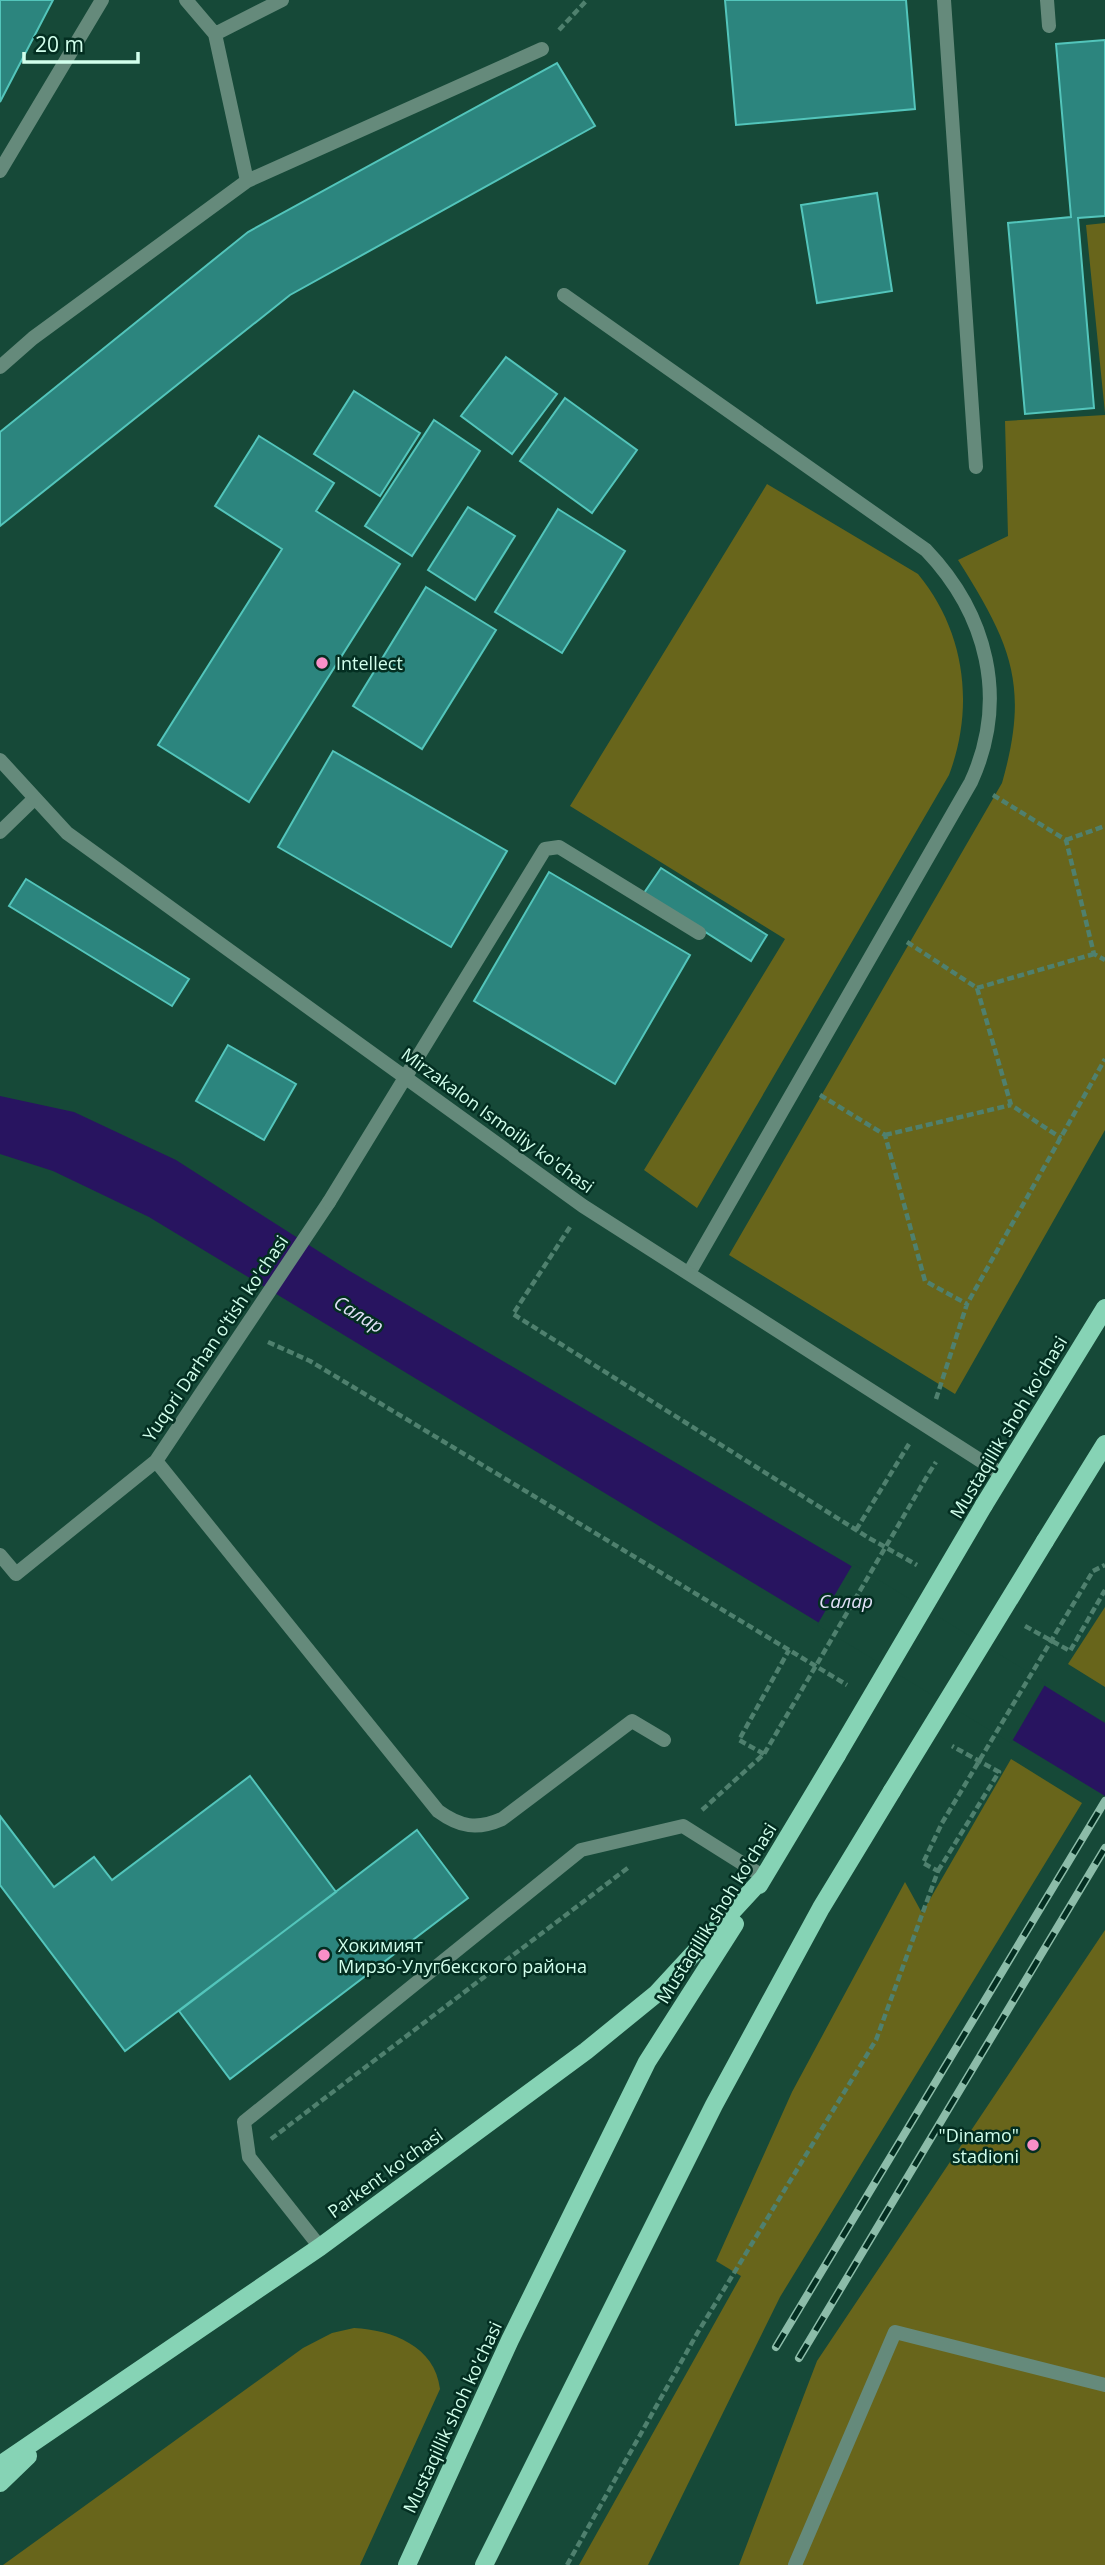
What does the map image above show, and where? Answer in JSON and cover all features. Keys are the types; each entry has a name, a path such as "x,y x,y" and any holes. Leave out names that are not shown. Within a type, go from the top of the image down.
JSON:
{"main road":[{"name":"Mustaqillik shoh ko'chasi","path":"407,2565 510,2340 647,2062 764,1877 1105,1308"},
{"path":"484,2565 714,2105 821,1908 1105,1444"},
{"name":"Parkent ko'chasi","path":"0,2465 320,2247 586,2051 656,1994 764,1877"},
{"path":"0,2483 69,2418"}],"street":[{"path":"0,171 102,0"},
{"path":"186,0 215,34 247,181"},
{"path":"215,34 282,0"},
{"path":"944,0 976,467"},
{"path":"1047,0 1049,26"},
{"path":"0,367 33,338 247,181 542,49"},
{"path":"564,295 926,550 948,573 965,601 978,631 990,694 990,724 984,754 971,782 689,1273"},
{"name":"Mirzakalon Ismoiliy ko'chasi","path":"0,760 67,833 583,1206 1003,1475"},
{"path":"0,832 34,799"},
{"name":"Yuqori Darhan o'tish ko'chasi","path":"664,1740 632,1721 502,1819 484,1827 452,1821 438,1811 156,1461 245,1332 329,1202 545,849 550,846 559,847 699,933"},
{"path":"0,1555 16,1574 156,1461"},
{"path":"320,2247 249,2157 244,2122 581,1850 683,1826 764,1877"},
{"path":"795,2565 895,2332 1105,2385"}],"path":[{"path":"542,49 587,0"},
{"path":"971,782 1066,840 1094,954"},
{"path":"1066,840 1105,826"},
{"path":"888,930 977,988 1011,1105 1061,1138"},
{"path":"977,988 1094,954 1105,960"},
{"path":"936,1399 967,1304 1105,1059"},
{"path":"800,1083 885,1135 925,1281 967,1304"},
{"path":"885,1135 1011,1105"},
{"path":"583,1206 513,1314 869,1538"},
{"path":"245,1332 310,1361 856,1690"},
{"path":"856,1530 911,1443"},
{"path":"683,1826 764,1754 929,1473"},
{"path":"937,1871 923,1863 942,1823 1093,1571 1105,1565"},
{"path":"1066,1649 1070,1651 1105,1590"},
{"path":"764,1754 739,1740 789,1650"},
{"path":"567,2565 698,2332 877,2040 937,1871 999,1772 948,1744"},
{"path":"249,2157 639,1860"}],"shaded area":[{"path":"1105,223 1105,413 1086,225"},
{"path":"1105,415 1105,1130 955,1394 729,1255 1002,783 1014,719 1010,666 991,616 958,560 1008,536 1005,421"},
{"path":"767,484 918,574 934,596 955,644 961,670 962,722 949,775 697,1208 644,1170 785,939 570,806"},
{"path":"1105,1607 1105,1687 1068,1664"},
{"path":"1011,1759 1082,1803 780,2297 648,2565 579,2565 741,2276 716,2261 792,2092 905,1882 922,1913"},
{"name":"\"Dinamo\" stadioni","path":"1105,1930 1105,2565 739,2565 817,2361"},
{"path":"354,2328 383,2332 421,2351 436,2374 440,2389 360,2565 3,2565 303,2348 332,2333"}],"water":[{"name":"Салар","path":"0,1096 74,1112 176,1160 348,1270 848,1564 1105,1723 1105,1796 149,1217 53,1171 0,1154"}],"pier":[{"path":"853,1564 1046,1683 1011,1743 817,1625"}],"building":[{"path":"0,0 53,0 0,102"},
{"path":"725,0 906,0 915,109 736,125"},
{"path":"1105,40 1105,216 1078,218 1094,408 1025,414 1008,223 1071,217 1056,44"},
{"path":"557,63 595,126 290,295 0,526 0,432 248,232"},
{"path":"877,193 892,291 817,303 801,205"},
{"path":"506,357 557,394 512,454 461,416"},
{"path":"354,391 420,433 380,496 314,454"},
{"path":"565,398 637,450 592,513 520,461"},
{"path":"434,420 480,451 412,556 365,526"},
{"path":"259,436 334,483 316,511 400,564 249,802 158,745 282,549 215,506"},
{"path":"468,507 515,536 475,600 428,570"},
{"path":"558,509 625,551 562,653 495,612"},
{"path":"426,587 496,630 422,749 353,706"},
{"path":"333,751 507,851 451,947 278,847"},
{"path":"661,868 767,935 751,961 644,893"},
{"path":"549,872 690,955 615,1084 474,1001"},
{"path":"26,879 189,979 172,1006 9,906"},
{"path":"228,1045 296,1084 264,1140 196,1101"},
{"path":"250,1776 336,1892 125,2051 0,1885 0,1816 54,1887 94,1857 112,1880"},
{"name":"Хокимият Мирзо-Улугбекского района","path":"417,1830 468,1898 230,2079 179,2011"}],"railway":[{"path":"776,2347 1105,1801"},
{"path":"799,2358 1105,1848"}],"place":[{"name":"Intellect","path":"322,663"},
{"name":"Хокимият Мирзо-Улугбекского района","path":"324,1955"},
{"name":"\"Dinamo\" stadioni","path":"1033,2145"}]}
